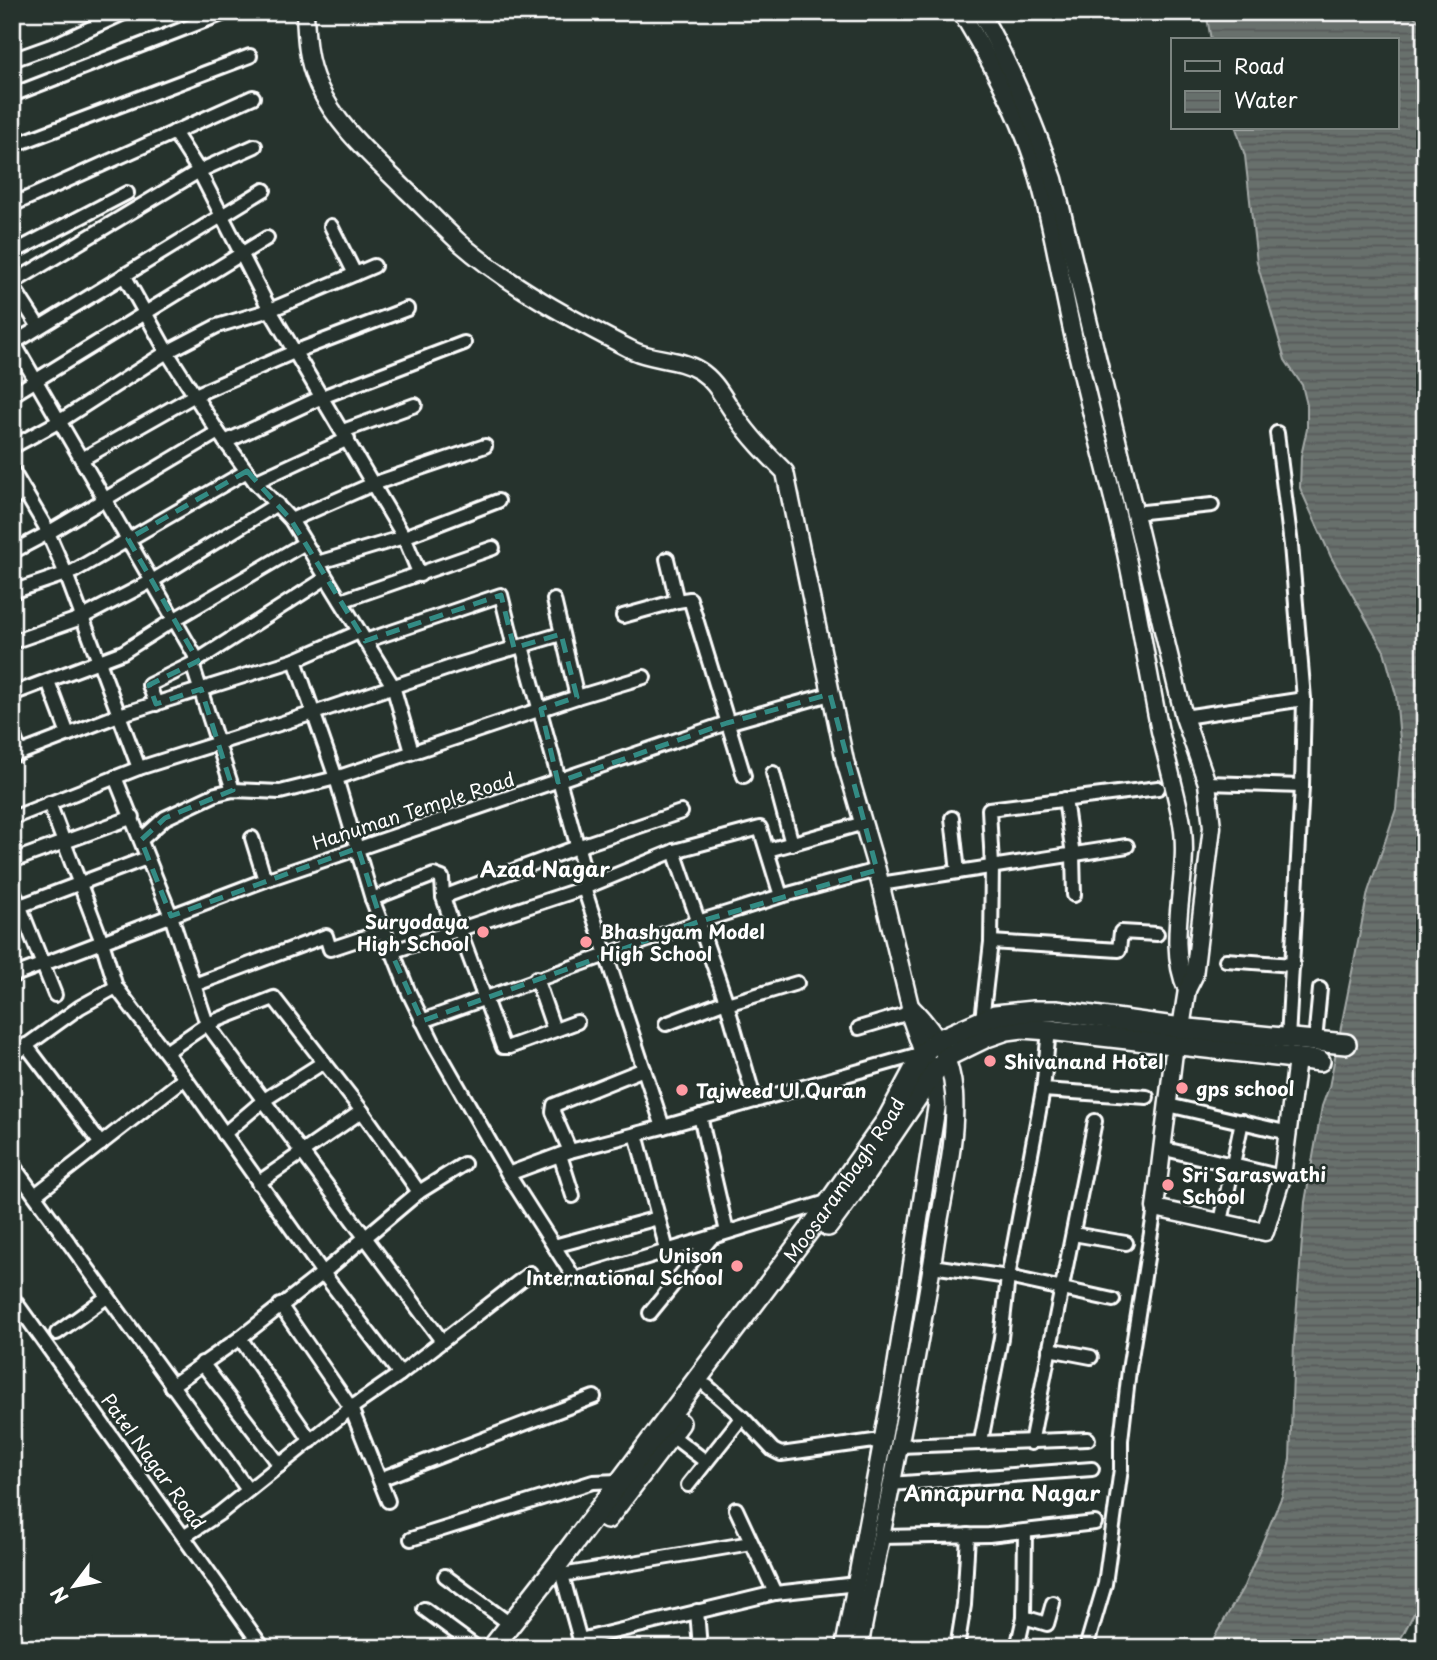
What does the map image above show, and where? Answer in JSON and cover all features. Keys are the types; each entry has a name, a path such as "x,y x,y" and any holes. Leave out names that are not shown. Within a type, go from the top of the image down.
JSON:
{"main road":[{"name":"Moosarambagh Road","path":"508,1648 853,1192 933,1074 943,1048 982,1020 1007,1013 1056,1011 1297,1059 1320,1061"},
{"name":"Moosarambagh Road","path":"492,1648 830,1201 887,1120 923,1053 1022,1028 1288,1039 1346,1044"}],"street":[{"path":"12,60 54,45 126,12"},
{"path":"12,95 227,12"},
{"path":"305,12 307,50 312,69 329,104 374,161 481,260 568,315 638,353 671,359 700,371 716,384 751,436 785,472 845,761 879,877 910,1009 923,1053 933,1074 937,1105 894,1379 845,1648"},
{"path":"961,12 985,52 1015,114 1032,158 1048,215 1072,333 1124,546 1145,660 1182,822 1185,854 1178,929 1180,974 1187,990"},
{"path":"980,12 996,39 1027,107 1054,178 1184,717 1207,783 1212,827 1194,976 1187,990 1178,1036 1155,1208 1129,1370 1121,1440 1121,1469 1105,1584 1086,1648"},
{"path":"12,146 250,56"},
{"path":"12,205 253,97"},
{"path":"174,132 199,171 270,310 404,537 420,575"},
{"path":"39,327 12,284 199,171 255,146"},
{"path":"233,790 201,690 195,661 175,619 13,344 264,190"},
{"path":"12,253 127,193"},
{"path":"331,226 355,274"},
{"path":"12,395 267,238"},
{"path":"12,447 60,421 167,352 217,326 270,310 374,266"},
{"path":"124,275 167,352 222,437 256,482 291,520 393,686 412,752"},
{"path":"82,459 195,395 294,352 407,309"},
{"path":"12,552 222,437 464,343"},
{"path":"256,482 345,435 415,405"},
{"path":"1277,433 1292,545 1304,699 1288,1039"},
{"path":"291,520 373,484 485,446"},
{"path":"12,470 48,533 66,574 139,768"},
{"path":"12,592 66,574 247,471"},
{"path":"12,500 25,492"},
{"path":"317,563 404,537 498,501"},
{"path":"12,642 82,618 152,581 276,504"},
{"path":"1133,513 1212,505"},
{"path":"12,694 123,652 305,543"},
{"path":"341,601 493,548"},
{"path":"667,559 677,601"},
{"path":"156,704 149,685 195,661 326,578"},
{"path":"12,732 16,754 119,715 295,660 362,636 501,595 541,709 558,782 584,870 584,888 663,1127"},
{"path":"623,617 690,599 744,776"},
{"path":"554,600 577,697"},
{"path":"12,818 139,768 561,634"},
{"path":"295,660 336,778 372,899 391,952 422,1021 508,1174 575,1279 830,1201"},
{"path":"141,840 165,818 216,794 233,790 249,798 336,778 644,677"},
{"path":"48,681 68,734"},
{"name":"Hanuman Temple Road","path":"12,976 265,880 727,723 830,694"},
{"path":"1184,717 1304,699"},
{"path":"773,773 792,844"},
{"path":"115,777 171,916 207,1024 442,1341"},
{"path":"1207,783 1302,786"},
{"path":"982,1020 991,942 992,866 989,809 1158,788"},
{"path":"1065,799 1073,855 1074,895"},
{"path":"50,803 102,942 116,988 166,1052 323,1273 400,1374"},
{"path":"443,897 681,812"},
{"path":"12,861 133,817"},
{"path":"952,818 958,872"},
{"path":"768,850 864,823"},
{"path":"391,952 584,888 674,851 760,828 781,895"},
{"path":"252,838 265,880"},
{"path":"422,1021 536,978 781,895 879,877 958,872 1127,846"},
{"path":"674,851 726,1002 755,1101"},
{"path":"16,908 147,858"},
{"path":"372,899 434,875 442,878 443,897 503,1047 578,1022"},
{"path":"12,887 16,908 55,995"},
{"path":"194,985 326,936 330,949 384,931"},
{"path":"991,942 1119,950 1121,932 1157,934"},
{"path":"1226,960 1293,965"},
{"path":"536,978 554,1030"},
{"path":"666,1024 726,1002 797,983"},
{"path":"12,1056 80,1007 116,988"},
{"path":"1315,1041 1320,989"},
{"path":"166,1052 207,1024 274,998 362,1111 419,1192"},
{"path":"859,1028 910,1009"},
{"path":"859,1648 932,1266 954,1125 954,1093 943,1048 910,1009"},
{"path":"981,1441 1043,1090 1049,1030"},
{"path":"26,1045 101,1144"},
{"path":"508,1174 565,1153 923,1053"},
{"path":"1155,1208 1265,1232 1282,1177 1297,1059"},
{"path":"224,1134 264,1100 324,1062"},
{"path":"573,1196 565,1153 553,1112 554,1105 644,1069"},
{"path":"35,1195 185,1078"},
{"path":"1043,1090 1147,1097"},
{"path":"1168,1105 1289,1133"},
{"path":"258,1183 362,1111"},
{"path":"700,1116 727,1232"},
{"path":"1031,1443 1095,1121"},
{"path":"1221,1222 1242,1121"},
{"path":"636,1134 667,1250"},
{"path":"1161,1148 1282,1177"},
{"path":"12,1164 248,1490"},
{"path":"171,1386 240,1339 419,1192 464,1164"},
{"path":"554,1246 659,1218"},
{"path":"1073,1234 1126,1243"},
{"path":"650,1313 712,1236"},
{"path":"932,1266 1008,1277 1114,1300"},
{"path":"185,1536 530,1273"},
{"name":"Patel Nagar Road","path":"12,1297 263,1648"},
{"path":"57,1333 107,1297"},
{"path":"280,1306 351,1409 388,1501"},
{"path":"240,1339 312,1441"},
{"path":"1049,1349 1091,1357"},
{"path":"202,1363 280,1465"},
{"path":"707,1387 743,1417 773,1450 781,1454 881,1440"},
{"path":"380,1479 594,1396"},
{"path":"688,1485 743,1417"},
{"path":"671,1435 705,1461"},
{"path":"899,1446 1088,1439"},
{"path":"890,1484 1091,1469"},
{"path":"411,1539 593,1482 619,1481"},
{"path":"736,1509 775,1593"},
{"path":"880,1537 968,1535 1094,1524"},
{"path":"1017,1648 1024,1617 1025,1531"},
{"path":"957,1648 964,1605 968,1535"},
{"path":"751,1543 562,1575 580,1640 775,1593 856,1584"},
{"path":"445,1576 510,1624"},
{"path":"1024,1617 1047,1624 1053,1603"},
{"path":"424,1609 477,1648"},
{"path":"697,1611 700,1648"}],"highlighted area":[{"path":"247,471 291,520 365,641 501,595 514,648 561,634 577,697 541,709 558,782 727,723 830,694 877,870 698,922 422,1021 391,952 358,848 171,916 141,840 165,818 233,790 201,689 156,704 149,685 198,661 128,539"}],"water":[{"path":"1206,12 1410,12 1425,27 1425,1592 1396,1648 1208,1648 1244,1586 1282,1496 1290,1459 1294,1343 1305,1202 1322,1106 1329,1087 1368,892 1396,809 1401,752 1396,695 1384,651 1331,557 1300,488 1307,405 1302,385 1285,360 1257,263 1245,156 1237,130 1398,130 1398,38 1211,38"}],"place":[{"name":"Suryodaya High School","path":"483,932"},
{"name":"Bhashyam Model High School","path":"586,942"},
{"name":"Shivanand Hotel","path":"990,1061"},
{"name":"gps school","path":"1182,1088"},
{"name":"Tajweed Ul Quran","path":"682,1090"},
{"name":"Sri Saraswathi School","path":"1168,1185"},
{"name":"Unison International School","path":"737,1266"}],"district":[{"name":"Azad Nagar","path":"545,868"},
{"name":"Annapurna Nagar","path":"1002,1492"}]}
